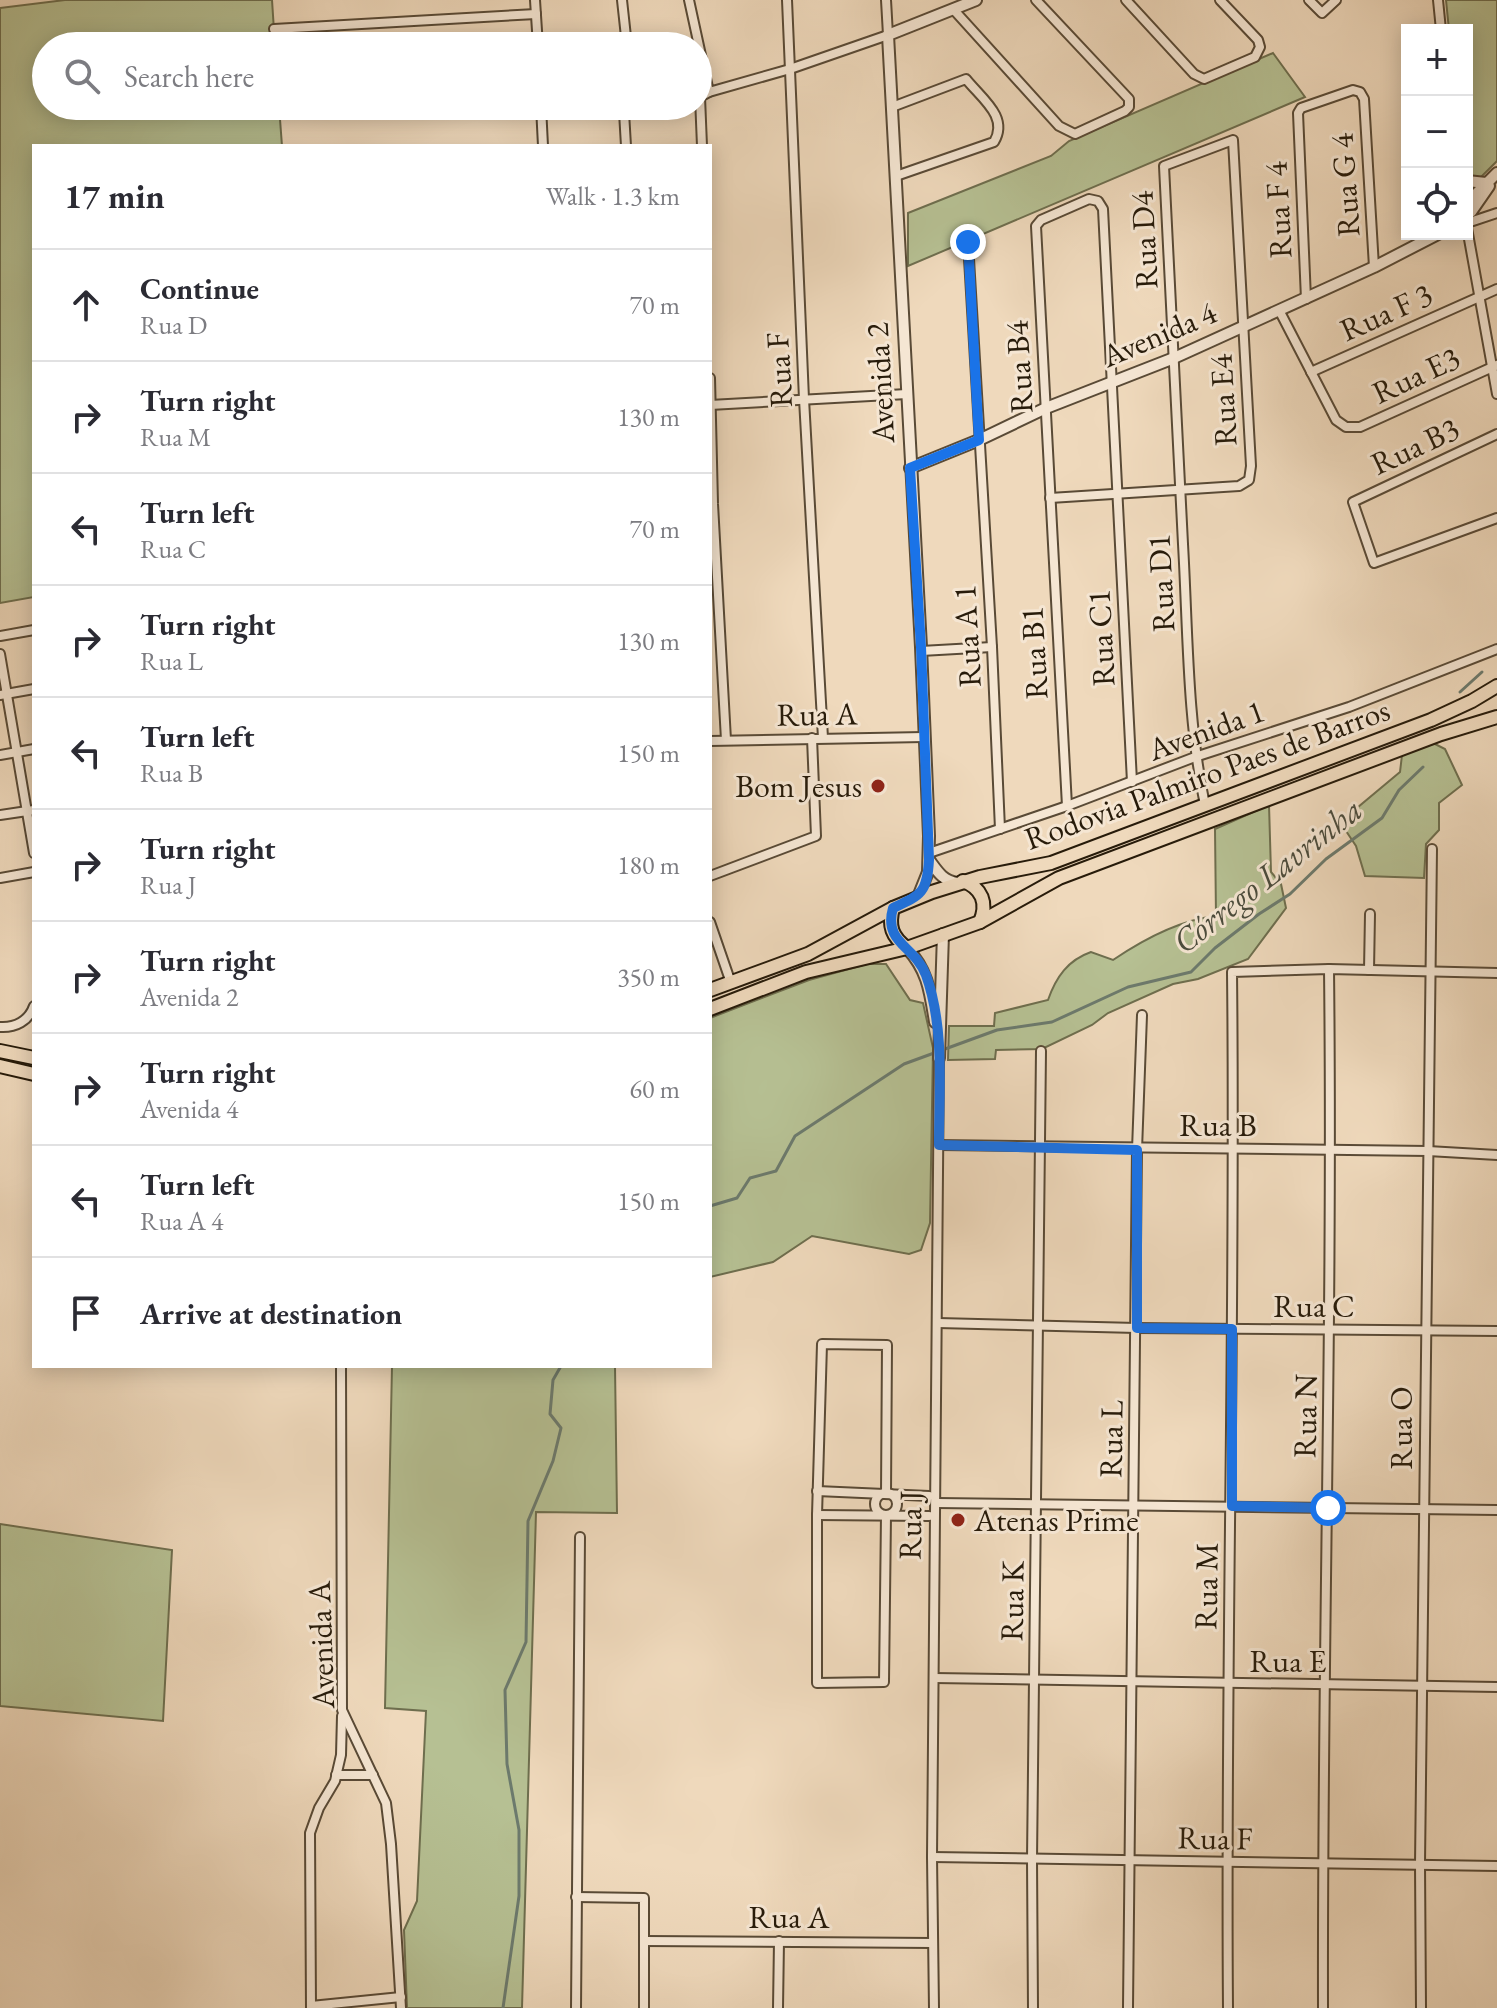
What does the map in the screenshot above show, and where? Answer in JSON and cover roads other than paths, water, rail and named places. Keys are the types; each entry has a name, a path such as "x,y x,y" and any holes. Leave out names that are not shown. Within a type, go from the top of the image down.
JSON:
{"main road":[{"name":"Rodovia Palmiro Paes de Barros","path":"712,989 808,954 918,897 960,882 1051,863 1431,720 1497,686"},
{"name":"Rodovia Palmiro Paes de Barros","path":"712,1008 806,972 907,948 980,922 1059,878 1441,734 1497,717"},
{"path":"960,882 978,889 983,897 980,922"},
{"path":"893,908 891,931 907,948"},
{"path":"0,1051 32,1058"},
{"path":"0,1066 32,1074"}],"street":[{"path":"535,0 537,32"},
{"path":"622,0 625,32"},
{"path":"689,0 693,32"},
{"name":"Rua F","path":"787,0 804,399 823,738"},
{"name":"Avenida 2","path":"886,0 929,856 926,881 918,897"},
{"path":"712,92 888,35 976,0"},
{"path":"953,9 1059,126 1075,134 1125,111 1129,99 1036,0"},
{"path":"1126,0 1194,74 1204,79 1255,57 1260,47 1258,40 1220,0"},
{"path":"1309,0 1322,13 1336,0"},
{"path":"1438,0 1440,24"},
{"path":"274,29 536,14"},
{"path":"892,107 966,79 1000,120 1000,131 994,142 896,176"},
{"name":"Rua F 4","path":"1306,299 1297,120 1301,108 1353,90 1360,92 1364,99"},
{"name":"Rua G 4","path":"1364,99 1374,267"},
{"path":"542,120 543,144"},
{"path":"626,144 627,120"},
{"path":"702,120 702,144"},
{"name":"Rua D4","path":"1174,358 1164,166 1233,140"},
{"name":"Rua E4","path":"1181,488 1239,486 1249,480 1251,466 1233,140"},
{"path":"1473,207 1492,178"},
{"name":"Rua C1","path":"1036,234 1036,226 1041,220 1089,199 1098,201 1103,209 1132,782"},
{"path":"1473,215 1497,213"},
{"name":"Rua B4","path":"1036,234 1050,498"},
{"name":"Avenida 4","path":"910,468 1046,408 1174,358 1374,267 1424,240"},
{"path":"1472,240 1495,366 1497,394"},
{"name":"Rua A 1","path":"968,242 1000,829"},
{"name":"Rua F 3","path":"1311,372 1497,289"},
{"path":"1279,310 1311,372"},
{"name":"Rua D1","path":"1174,358 1195,757 1205,805"},
{"name":"Rua E3","path":"1311,372 1336,420 1346,427 1360,427 1495,366"},
{"path":"712,405 907,394"},
{"name":"Rua B3","path":"1497,434 1353,502 1374,563 1497,518"},
{"path":"1050,498 1181,488"},
{"name":"Rua B1","path":"1050,498 1067,806"},
{"path":"712,504 726,740"},
{"path":"0,636 32,630"},
{"path":"921,651 992,647"},
{"name":"Avenida 1","path":"929,856 1195,757 1349,707 1497,649"},
{"path":"0,654 3,694 30,810 32,832"},
{"path":"3,694 32,689"},
{"name":"Rua A","path":"712,741 924,737"},
{"path":"712,875 816,836 812,738"},
{"path":"0,755 32,749"},
{"path":"0,815 30,810"},
{"name":"Rua O","path":"1421,2008 1425,1329 1432,849"},
{"path":"929,856 940,876 948,881 960,882"},
{"path":"0,878 32,872"},
{"path":"1369,970 1370,914"},
{"path":"712,928 731,983"},
{"name":"Rua J","path":"934,2008 932,1857 939,1043 943,934"},
{"name":"Rua J","path":"907,948 921,963 927,978 939,1043"},
{"path":"1329,969 1497,973"},
{"name":"Rua M","path":"1228,2008 1234,1149 1232,972 1329,969"},
{"name":"Rua N","path":"1323,2008 1330,1330 1329,969"},
{"path":"0,1027 19,1025 32,1013"},
{"name":"Rua L","path":"1128,2008 1137,1150 1142,1015"},
{"name":"Rua K","path":"1033,2008 1041,1051"},
{"name":"Rua B","path":"939,1145 1137,1150 1428,1151 1497,1155"},
{"name":"Rua C","path":"938,1323 1497,1331"},
{"path":"886,1493 887,1345 822,1344 817,1491 817,1683 884,1682 886,1515"},
{"name":"Avenida A","path":"341,1368 342,1710 386,1803 401,2008"},
{"path":"817,1491 929,1496"},
{"path":"886,1493 893,1495 897,1504 893,1513 886,1515 879,1513 875,1502 886,1493"},
{"path":"937,1503 1497,1510"},
{"path":"817,1515 929,1516"},
{"path":"576,2008 580,1537"},
{"name":"Rua E","path":"934,1678 1497,1687"},
{"path":"342,1710 341,1755 336,1775 310,1833 311,2007 401,1997"},
{"path":"336,1775 373,1775"},
{"name":"Rua F","path":"932,1857 1497,1866"},
{"path":"576,1897 644,1898 644,2008"},
{"name":"Rua A","path":"644,1941 933,1943"},
{"path":"778,2008 779,1941"}],"waterway":[{"name":"Córrego Lavrinha","path":"1460,692 1482,672"},
{"name":"Córrego Lavrinha","path":"712,1205 737,1198 750,1178 776,1171 795,1136 904,1064 997,1030 1052,1022 1128,987 1191,972 1215,948 1290,894 1326,859 1382,818 1399,790 1423,767"},
{"name":"Córrego Lavrinha","path":"503,2008 519,1896 519,1830 507,1764 505,1690 526,1642 528,1521 553,1461 561,1428 550,1414 553,1380 560,1368"}],"place":[{"name":"Bom Jesus","path":"878,786"},
{"name":"Atenas Prime","path":"958,1520"}]}
